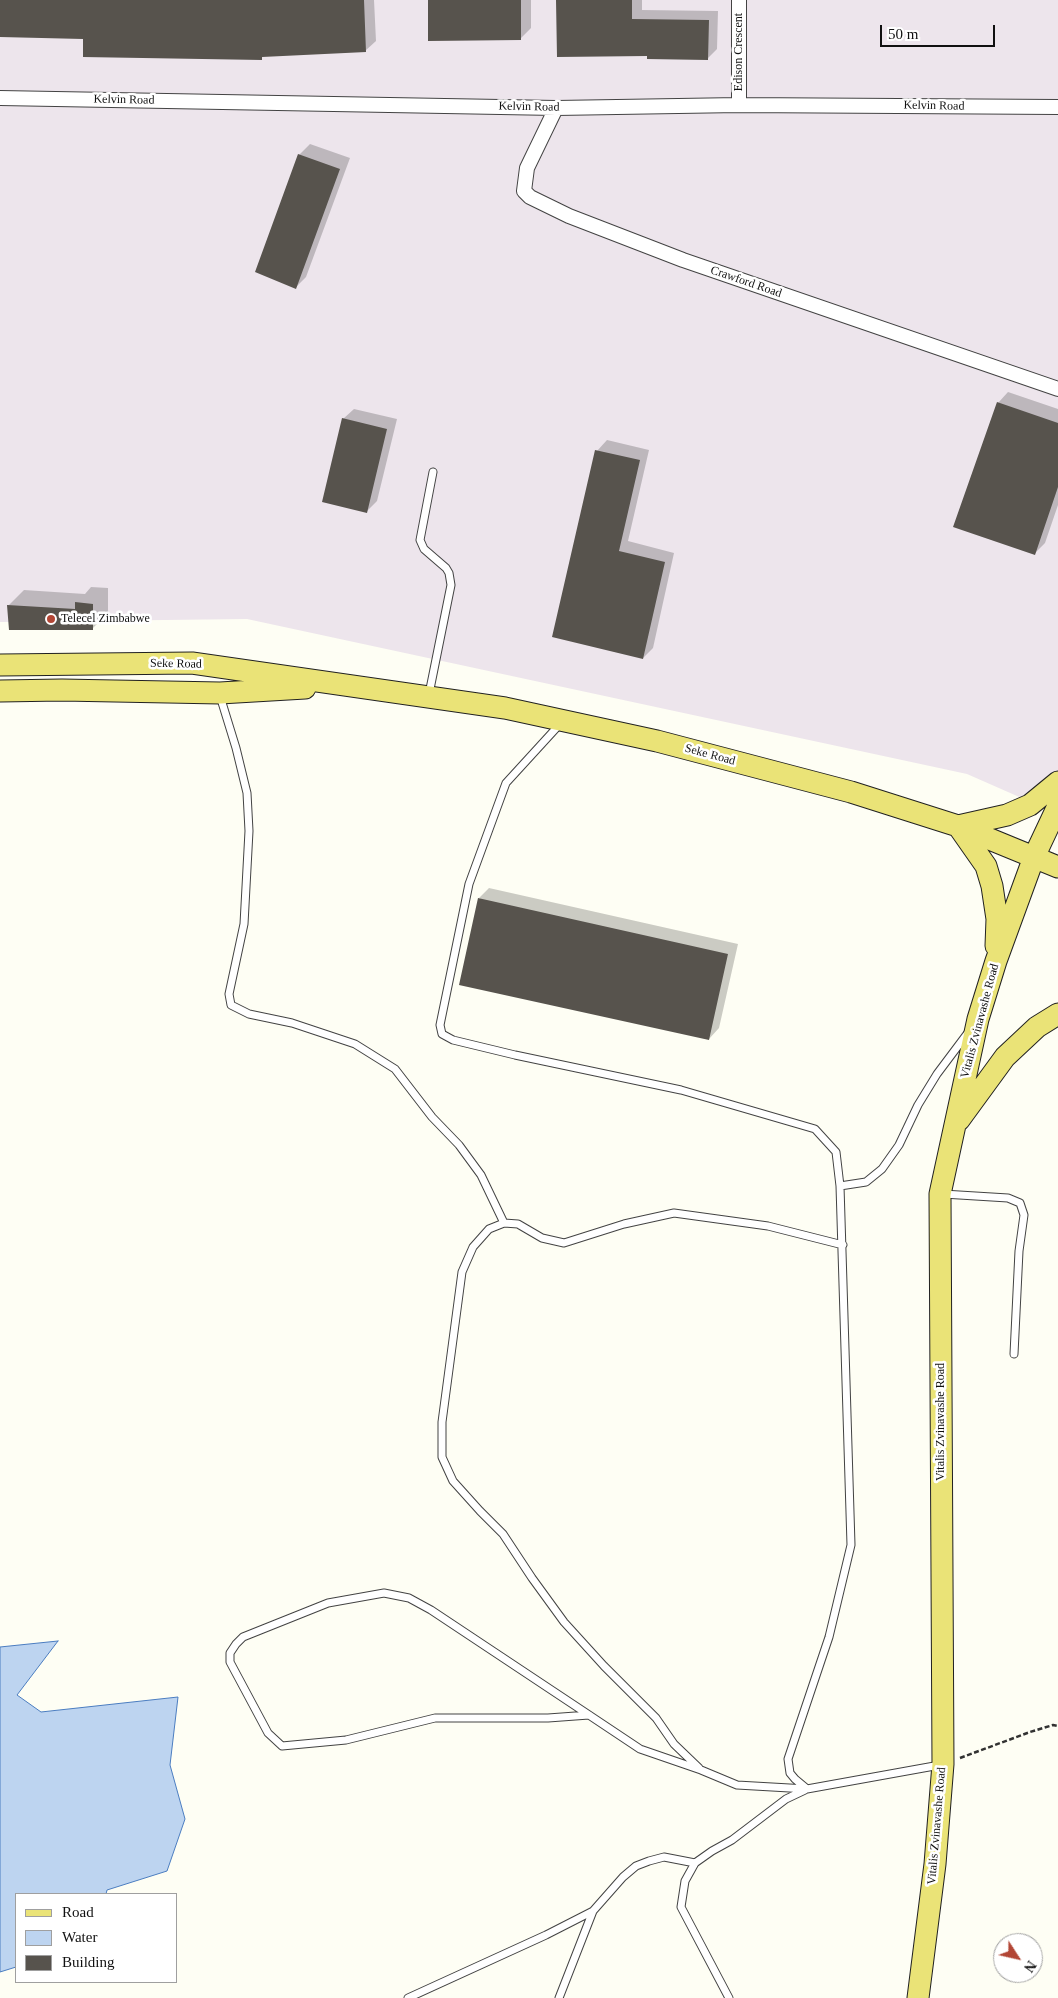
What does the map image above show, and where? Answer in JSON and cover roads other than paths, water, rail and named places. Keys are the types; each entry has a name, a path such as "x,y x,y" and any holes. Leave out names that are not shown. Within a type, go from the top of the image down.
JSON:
{"main road":[{"name":"Seke Road","path":"0,665 192,662 505,708 657,742 851,792 958,826 1058,867"},
{"name":"Seke Road","path":"0,691 62,690 220,693 351,686"},
{"path":"996,961 997,918 992,886 986,866 958,826 1008,814 1023,808 1058,782"},
{"name":"Vitalis Zvinavashe Road","path":"918,1998 935,1864 943,1764 940,1194 978,1019 996,961 1034,857 1058,806"},
{"path":"953,1129 1005,1057 1037,1026 1058,1014"}],"street":[{"name":"Edison Crescent","path":"739,0 739,104"},
{"name":"Kelvin Road","path":"0,98 556,108 739,104 1058,108"},
{"name":"Crawford Road","path":"556,108 527,168 524,191 530,197 569,216 683,260 1058,389"}],"lane":[{"path":"428,697 451,585 446,568 424,549 420,540 432,472"},
{"path":"220,693 247,794 249,831 244,924 229,994 231,1004 249,1014 292,1023 355,1044 395,1069 432,1116 459,1145 481,1175 504,1223"},
{"path":"563,720 506,783 468,884 440,1025 442,1034 453,1040 515,1055 681,1090 815,1129 836,1152 843,1245 851,1545 829,1637 788,1759 790,1772 795,1780 807,1789"},
{"path":"840,1186 866,1182 882,1169 899,1145 918,1105 932,1082 978,1019"},
{"path":"940,1194 1008,1198 1020,1203 1024,1215 1014,1354"},
{"path":"701,1770 674,1744 656,1718 604,1666 564,1622 503,1534 453,1481 442,1457 442,1422 462,1272 473,1246 489,1229 504,1223 518,1224 542,1238 564,1242 624,1224 674,1214 768,1226 843,1245"},
{"path":"589,1715 548,1718 435,1718 346,1740 282,1746 268,1734 230,1662 230,1653 243,1637 328,1603 384,1593 408,1598 431,1610 589,1715 640,1749 738,1785 807,1789 943,1764"},
{"path":"729,1998 681,1907 685,1881 695,1863 747,1829 761,1816 786,1799 807,1789"},
{"path":"408,1998 546,1935 592,1911 623,1877 636,1866 664,1857 695,1863"},
{"path":"559,1998 592,1911"}],"water":[{"path":"58,1641 17,1695 41,1712 178,1697 170,1765 185,1819 167,1871 107,1890 106,1893 15,1893 15,1967 0,1972 0,1647"}],"place":[{"name":"Telecel Zimbabwe","path":"51,619"}]}
